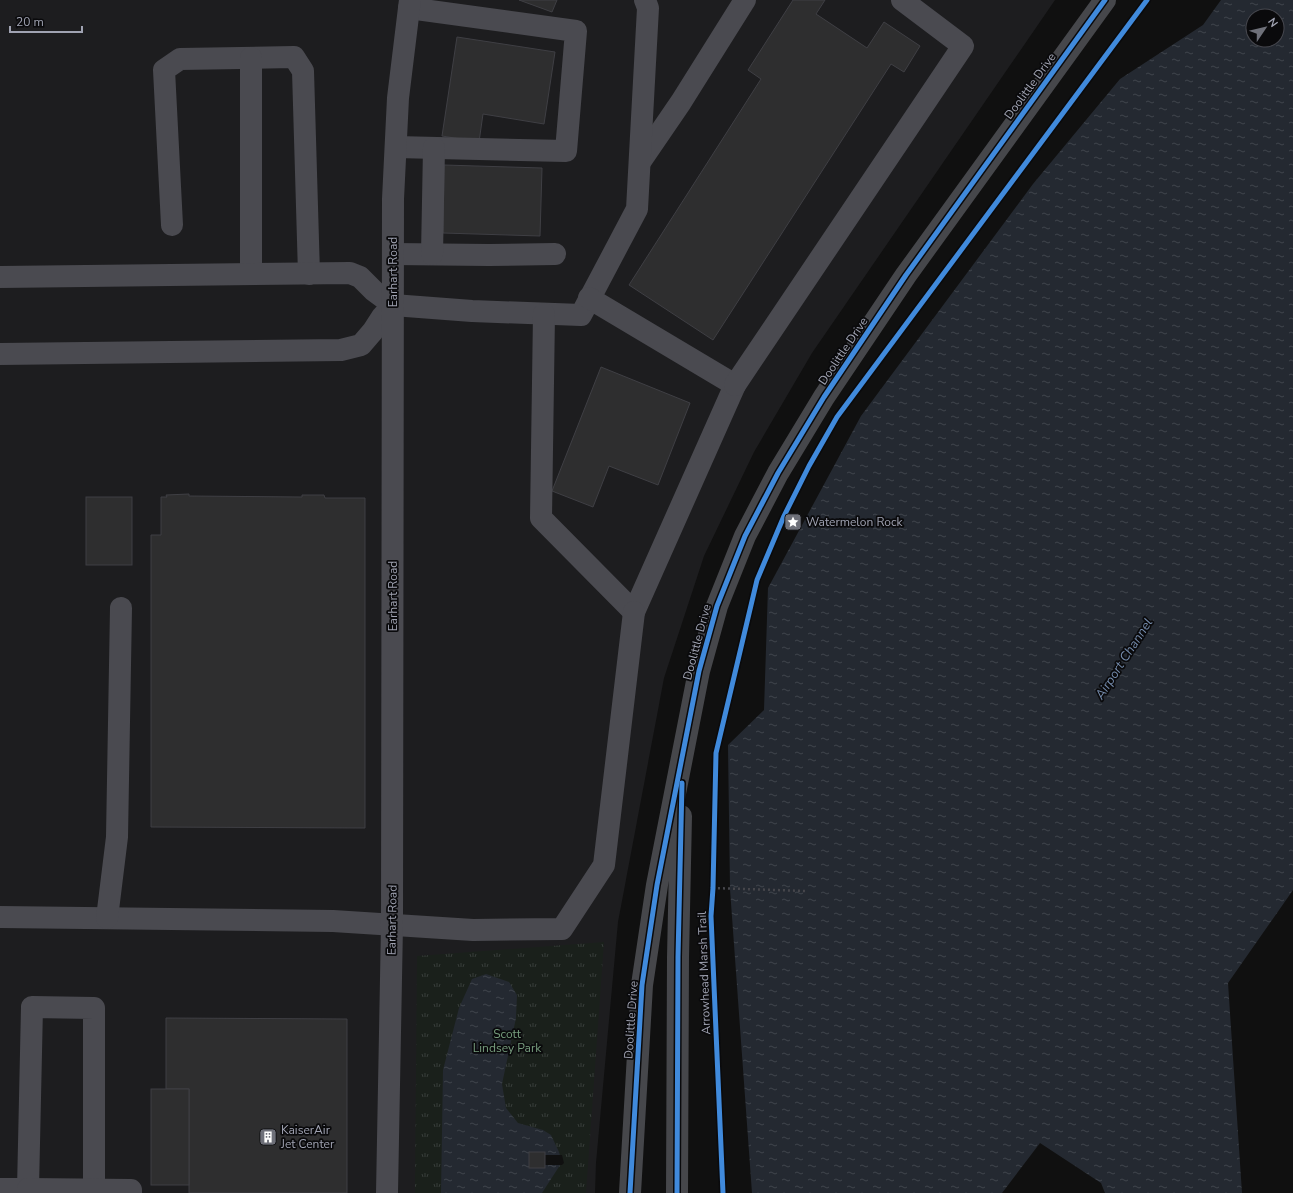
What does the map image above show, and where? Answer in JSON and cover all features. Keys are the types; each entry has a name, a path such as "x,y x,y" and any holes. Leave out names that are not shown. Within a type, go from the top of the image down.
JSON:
{"main road":[{"name":"Doolittle Drive","path":"630,1193 642,985 657,885 682,755 699,671 717,606 745,536 778,473 824,397 906,275 1105,0"},
{"name":"Doolittle Drive","path":"677,1193 678,965 682,755"}],"street":[{"path":"0,277 350,273 360,277 374,291 393,305 472,311 581,315 637,209 648,8 645,0"},
{"path":"640,162 681,102 745,0"},
{"path":"0,917 333,921 473,930 562,929 604,865 634,612 735,385 963,46 902,0"},
{"path":"396,147 566,151 576,31 409,4"},
{"name":"Earhart Road","path":"387,1193 392,925 393,199 398,98 409,4"},
{"path":"172,225 164,70 180,59 294,57 303,71 309,274"},
{"path":"251,58 251,274"},
{"path":"432,254 434,148"},
{"path":"393,254 554,254"},
{"path":"589,298 735,385"},
{"path":"0,354 341,350 361,345 373,332 382,317 393,305"},
{"path":"544,314 541,518 634,612"},
{"path":"108,918 117,837 122,608"},
{"path":"28,1191 32,1007 94,1008 94,1190"},
{"path":"0,1189 28,1191 132,1190 132,1193"}],"path":[{"path":"713,888 806,891"}],"shaded area":[{"path":"0,0 1055,0 812,353 754,452 704,556 664,678 618,922 596,1163 595,1193 0,1193"}],"green space":[{"name":"Scott Lindsey Park","path":"604,942 586,1193 415,1193 417,956"}],"water":[{"name":"Airport Channel","path":"1221,0 1293,0 1293,890 1228,983 1242,1193 1105,1193 1101,1183 1040,1143 1002,1193 752,1193 730,889 728,745 764,710 768,588 861,416 1033,184 1120,79 1203,25"},
{"path":"486,974 509,982 517,995 516,1018 502,1084 506,1108 518,1123 543,1130 551,1135 562,1162 542,1193 441,1193 443,1070 459,1008 472,979"}],"pier":[{"path":"545,1155 562,1155 564,1163 562,1165 545,1165"}],"building":[{"path":"519,0 557,0 552,12"},
{"path":"793,0 825,0 816,14 867,48 884,22 920,46 904,72 891,64 713,340 629,285 761,79 748,70"},
{"path":"457,37 555,52 544,124 483,114 479,142 442,136"},
{"path":"444,165 542,168 540,236 443,233"},
{"path":"601,367 690,403 658,485 609,466 593,507 552,491"},
{"path":"189,494 189,496 302,497 302,495 324,495 325,498 365,498 365,828 151,827 151,535 161,535 161,497 167,497 166,495"},
{"path":"86,497 132,497 132,565 86,565"},
{"name":"KaiserAir Jet Center","path":"166,1018 347,1019 347,1193 189,1193 189,1089 166,1089"},
{"path":"151,1089 189,1089 189,1185 151,1185"},
{"path":"529,1152 545,1152 545,1168 529,1168"}],"cycle path":[{"path":"630,1193 642,985 657,885 699,671 717,606 745,536 778,473 824,397 906,275 1105,0"},
{"name":"Arrowhead Marsh Trail","path":"723,1193 711,916 716,753 757,580 784,516 809,466 837,417 1147,0"},
{"path":"677,1193 678,957 682,783"}],"place":[{"name":"Watermelon Rock","path":"793,522"},
{"name":"KaiserAir Jet Center","path":"268,1137"}]}
